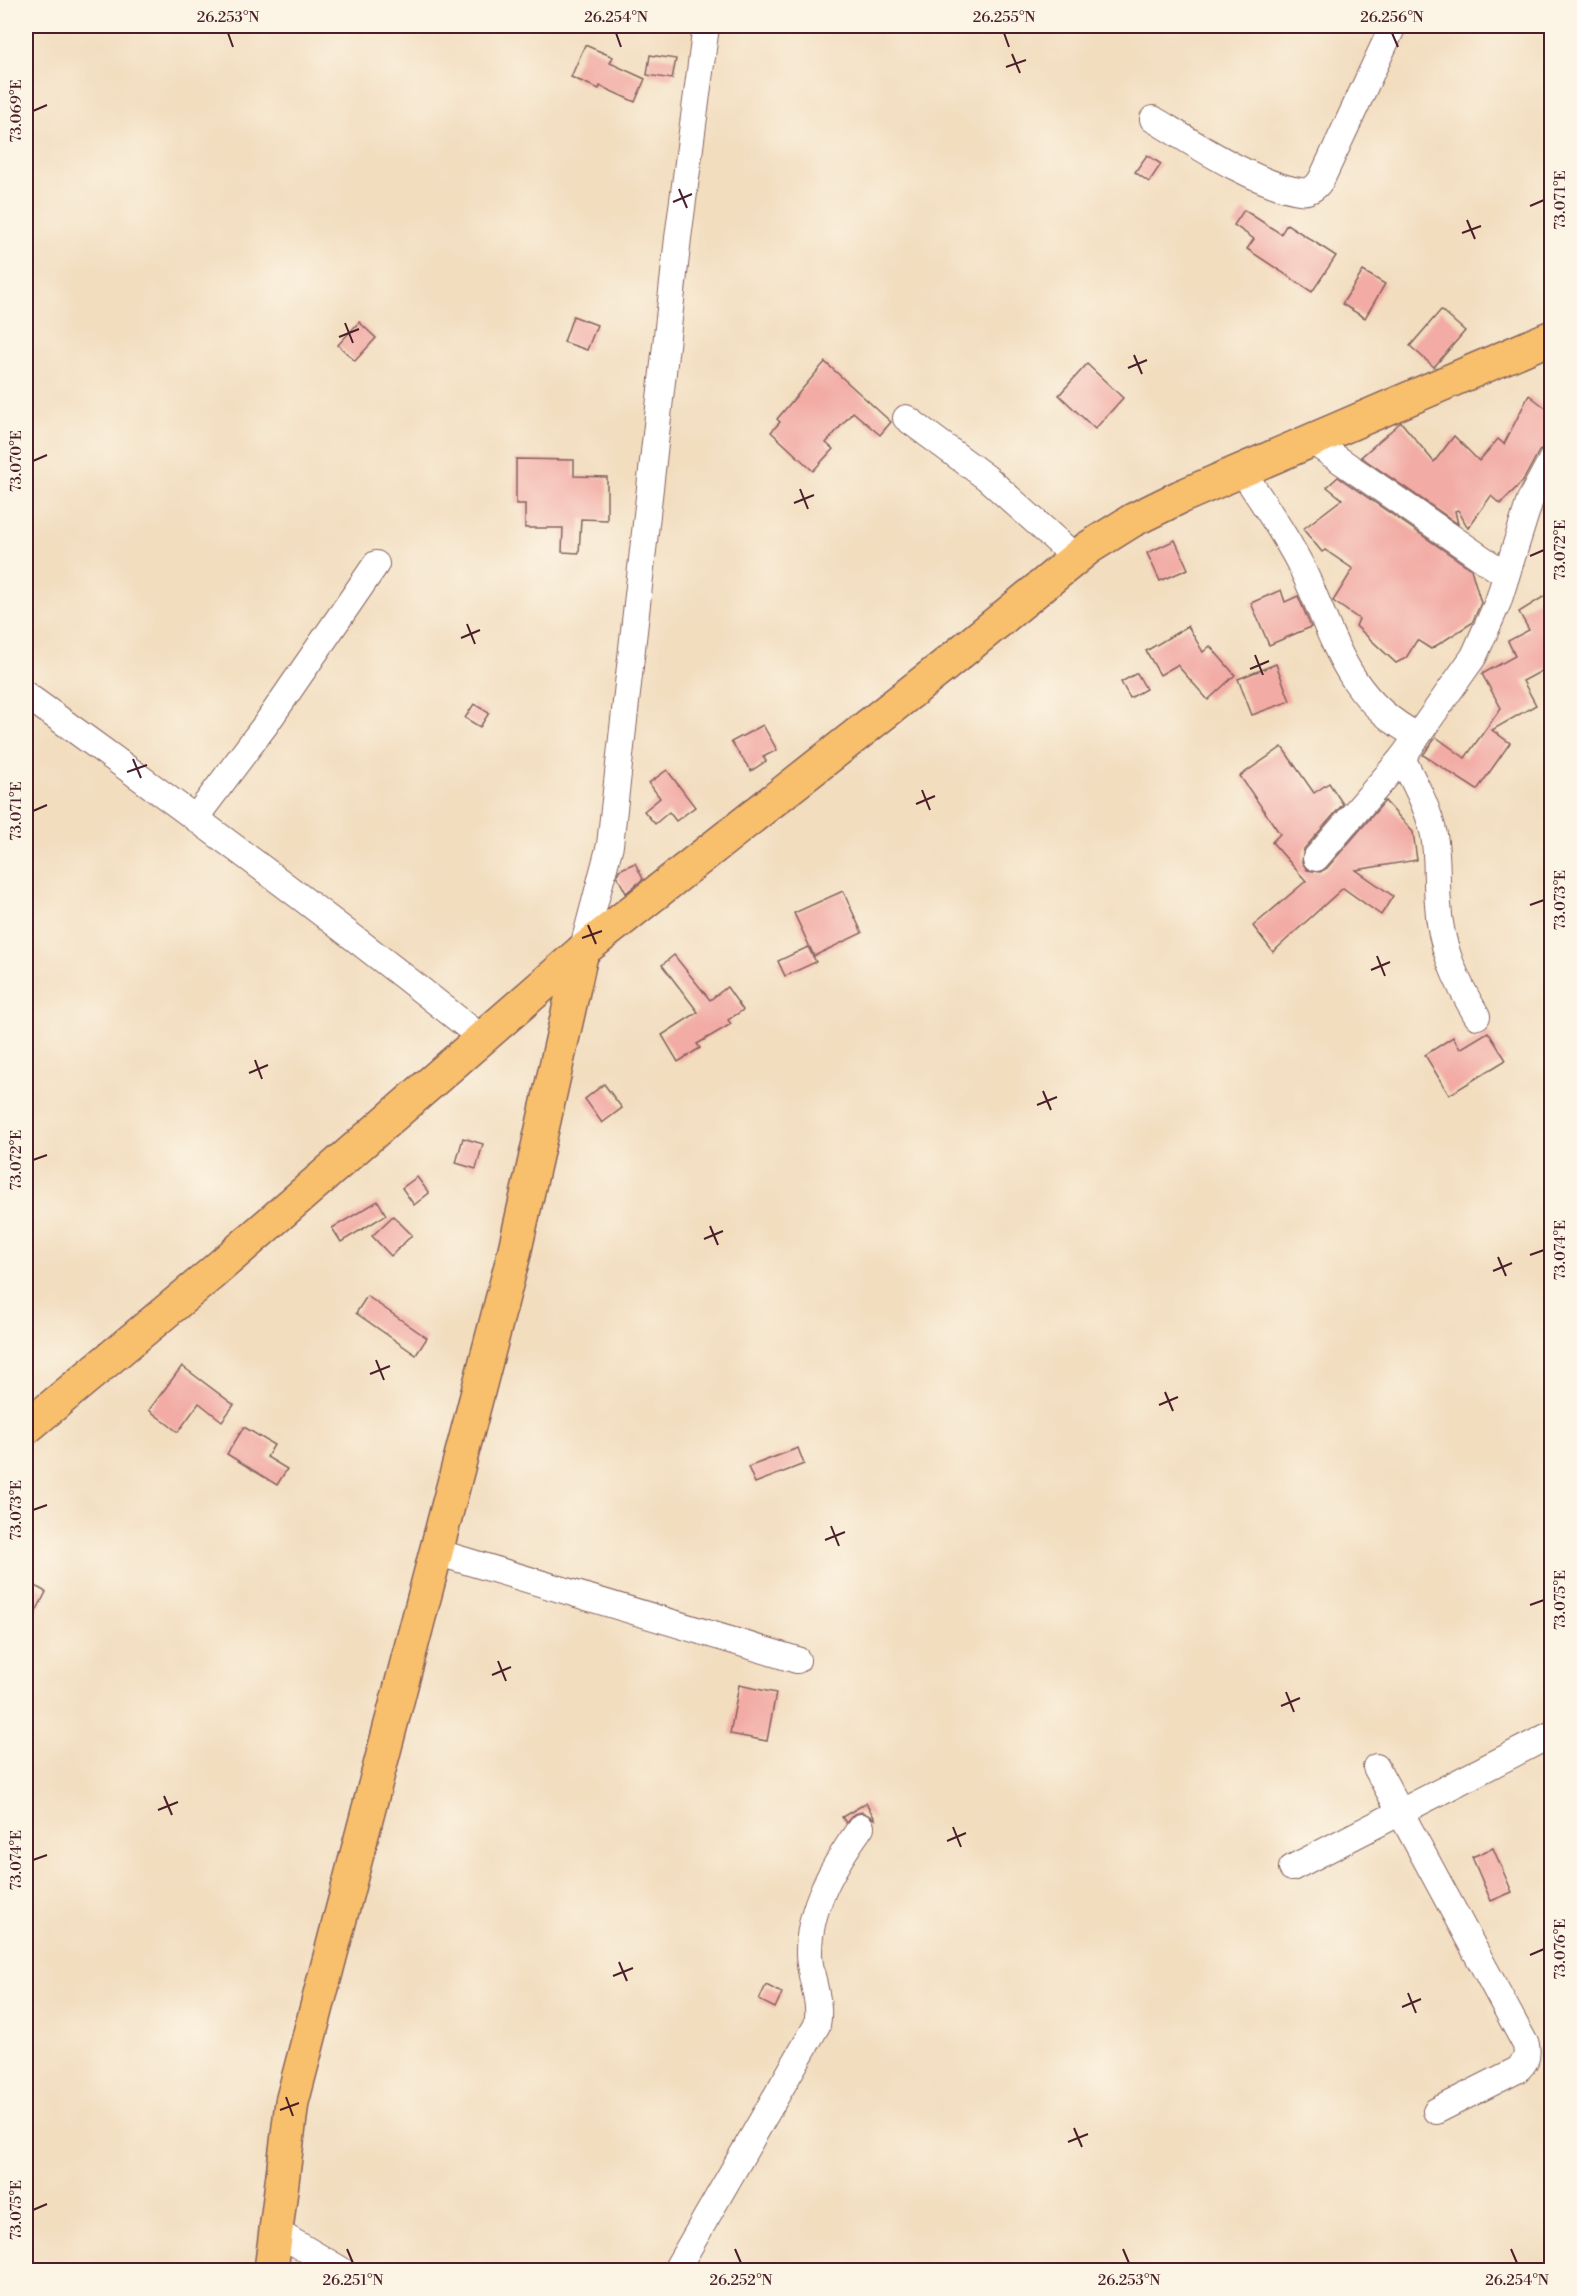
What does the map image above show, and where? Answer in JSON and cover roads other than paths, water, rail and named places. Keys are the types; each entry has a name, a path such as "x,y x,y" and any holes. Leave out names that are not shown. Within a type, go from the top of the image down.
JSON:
{"main road":[{"path":"26,1428 210,1275 582,951 1076,558 1133,520 1241,469 1312,441 1551,337"},
{"path":"271,2271 292,2102 513,1258 582,951"}],"street":[{"path":"582,951 610,845 678,238 706,26"},
{"path":"1153,120 1216,157 1263,179 1300,191 1307,191 1314,188 1322,178 1393,26"},
{"path":"906,418 987,478 1076,558"},
{"path":"1312,441 1506,575"},
{"path":"1316,858 1402,758 1416,735 1474,656 1498,602 1527,508 1551,459"},
{"path":"1241,469 1299,562 1344,667 1357,687 1382,712 1416,735"},
{"path":"196,817 266,724 376,564"},
{"path":"26,695 196,817 366,945 483,1039"},
{"path":"1402,758 1422,798 1434,833 1438,912 1449,960 1458,984 1477,1016"},
{"path":"436,1552 797,1660"},
{"path":"1292,1868 1551,1734"},
{"path":"1376,1767 1526,2045 1528,2054 1517,2070 1436,2111"},
{"path":"676,2271 817,2025 818,2004 809,1955 814,1918 832,1869 861,1827"},
{"path":"275,2231 340,2271"}]}
